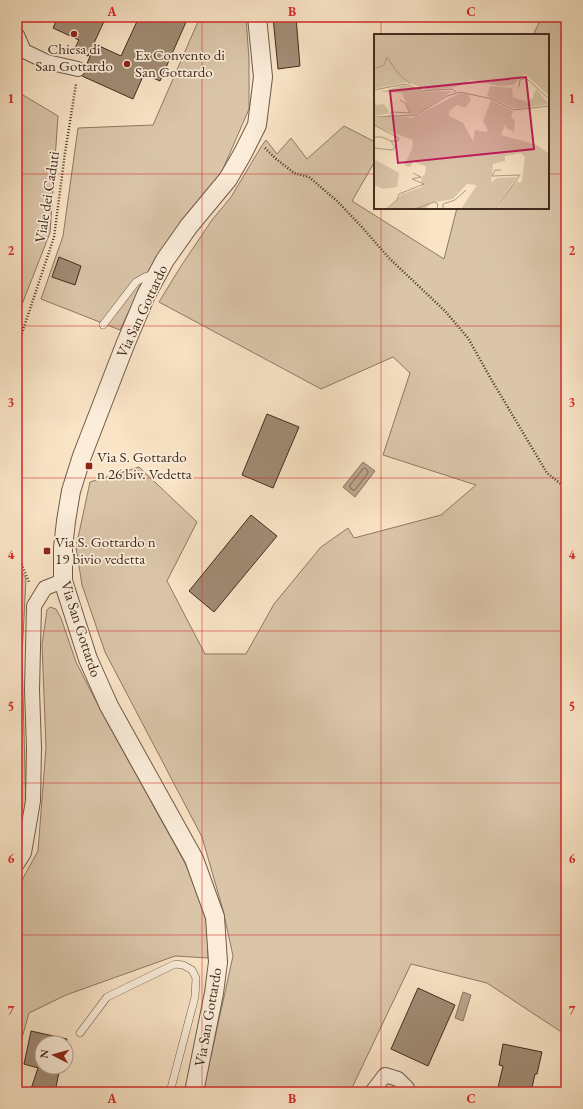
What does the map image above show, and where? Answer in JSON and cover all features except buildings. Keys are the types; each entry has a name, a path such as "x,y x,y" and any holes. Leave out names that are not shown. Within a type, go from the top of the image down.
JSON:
{"street":[{"name":"Via San Gottardo","path":"194,1092 214,993 218,962 215,917 194,859 109,706 88,659 64,581 63,548 71,491 82,456 125,344 146,295 166,260 189,226 228,178 257,125 264,77 257,17"},
{"path":"17,35 24,51 47,62 78,69"},
{"path":"17,864 24,853 33,801 34,748 32,690 34,606 45,588 64,581"},
{"path":"372,1092 385,1075 398,1079 407,1088 407,1092"}],"lane":[{"path":"103,325 136,282 147,276 155,279"},
{"path":"80,1034 107,997 175,964 183,965 192,970 196,978 195,997 170,1092"}],"path":[{"name":"Viale dei Caduti","path":"17,348 54,237 78,69"},
{"path":"275,158 294,173 309,177 337,201 389,258 445,311 468,338 547,473 566,488"},
{"path":"17,553 37,601"}],"shaded area":[{"path":"200,17 246,17 249,59 249,109 220,176 138,292 120,330 41,299 63,236 78,128 153,125"},
{"path":"542,17 566,17 566,1035 487,983 411,964 350,1092 203,1092 233,956 223,910 202,837 105,652 82,585 76,547 90,482 139,467 197,522 167,581 205,654 246,654 274,604 321,547 348,528 354,538 441,515 476,485 383,455 410,373 393,357 321,389 159,302 212,220 231,197 266,140 277,154 291,138 307,159 344,126 374,141 374,163 352,201 444,259 457,209 549,209 549,34 534,34"},
{"path":"17,88 23,95 58,116 50,233 17,317"},
{"path":"17,565 26,578 22,656 26,807 17,840"},
{"path":"50,607 56,609 61,618 76,662 101,711 186,865 207,915 208,958 175,956 66,995 29,1013 17,1060 17,889 38,851 46,747 42,644 47,610"}],"water":[{"path":"363,462 375,471 355,497 343,487"},
{"path":"463,992 471,995 463,1021 455,1018"}],"place":[{"name":"Chiesa di San Gottardo","path":"74,34"},
{"name":"Ex Convento di San Gottardo","path":"127,64"},
{"name":"Via S. Gottardo n 26 biv. Vedetta","path":"89,466"},
{"name":"Via S. Gottardo n 19 bivio vedetta","path":"47,551"}]}
